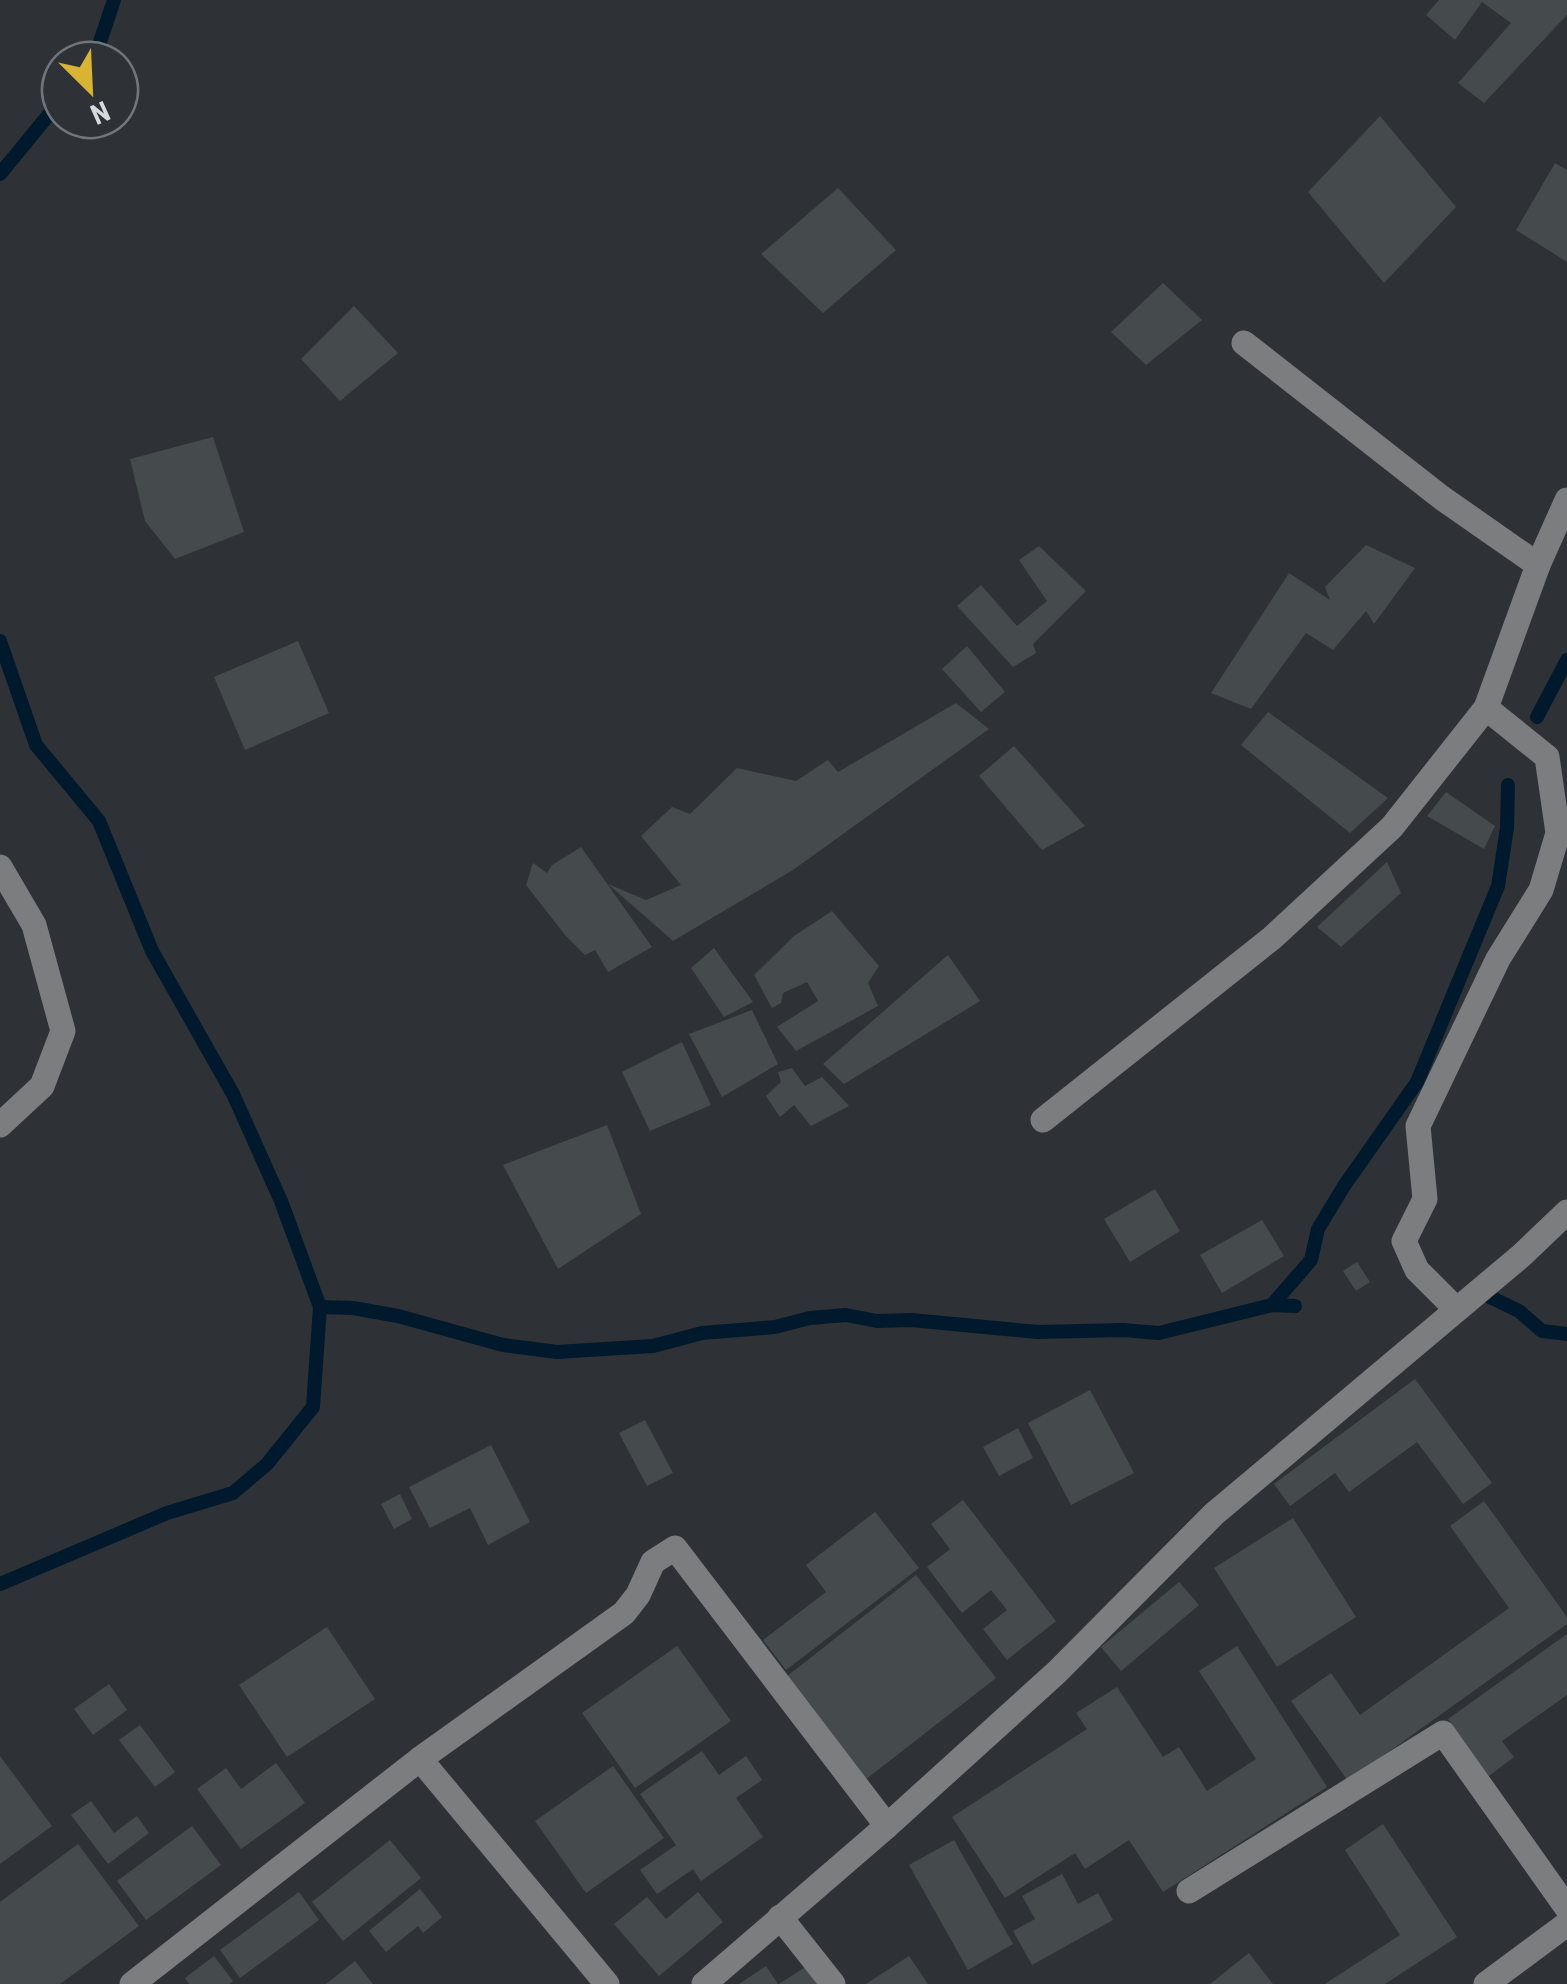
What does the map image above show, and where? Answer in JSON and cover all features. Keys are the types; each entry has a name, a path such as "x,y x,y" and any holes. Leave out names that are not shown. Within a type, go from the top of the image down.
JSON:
{"street":[{"path":"1244,343 1442,498 1538,565"},
{"path":"1044,1120 1272,938 1378,840 1486,708 1538,565 1567,500"},
{"path":"1455,1308 1417,1270 1404,1241 1425,1199 1418,1126 1498,959 1541,890 1558,833 1546,757 1486,708"},
{"path":"0,868 34,924 64,1031 42,1086 0,1125"},
{"path":"704,1984 888,1826 1057,1672 1214,1514 1522,1255 1567,1212"},
{"path":"132,1984 420,1760 624,1613 638,1595 653,1562 676,1548 888,1826"},
{"path":"1189,1890 1443,1733 1567,1908"},
{"path":"420,1760 606,1984"},
{"path":"780,1916 834,1984"},
{"path":"1486,1984 1567,1924"}],"building":[{"path":"1439,0 1567,0 1567,15 1484,103 1458,83 1511,23 1482,2 1455,40 1426,15"},
{"path":"1380,116 1456,207 1384,283 1308,192"},
{"path":"1555,163 1567,170 1567,262 1516,230"},
{"path":"838,188 896,250 823,313 761,254"},
{"path":"1163,283 1202,320 1146,365 1111,332"},
{"path":"354,306 398,353 340,401 301,359"},
{"path":"213,437 244,532 175,559 145,521 130,459"},
{"path":"1366,545 1415,568 1374,624 1366,611 1333,650 1306,633 1251,709 1211,693 1289,573 1330,600 1325,587"},
{"path":"1039,546 1086,591 1033,644 1036,653 1013,667 957,606 981,585 1017,626 1047,601 1019,560"},
{"path":"298,641 329,713 245,750 214,677"},
{"path":"967,646 1005,692 981,712 942,669"},
{"path":"956,703 989,729 793,870 673,941 608,884 646,900 681,885 641,836 672,807 690,814 737,768 796,781 828,760 838,772"},
{"path":"1268,712 1388,798 1350,833 1241,745"},
{"path":"1014,746 1085,826 1042,850 979,776"},
{"path":"1446,792 1495,826 1484,849 1427,816"},
{"path":"581,847 652,947 608,972 595,950 585,955 565,935 526,885 533,863 547,873 552,865"},
{"path":"1387,862 1401,893 1341,947 1317,927"},
{"path":"832,911 879,966 868,983 878,1006 796,1051 777,1027 818,1001 807,982 783,993 781,1003 772,1008 754,975 794,936"},
{"path":"714,948 753,1002 724,1017 691,968"},
{"path":"948,955 980,1001 844,1084 823,1064"},
{"path":"752,1010 778,1064 722,1097 689,1034"},
{"path":"682,1042 711,1105 650,1131 622,1072"},
{"path":"792,1068 805,1086 822,1077 849,1106 811,1126 794,1105 780,1117 766,1096 781,1082 778,1072"},
{"path":"607,1125 641,1214 558,1269 503,1165"},
{"path":"1155,1189 1180,1231 1130,1262 1104,1219"},
{"path":"1262,1220 1284,1256 1222,1293 1200,1255"},
{"path":"1357,1262 1370,1282 1356,1291 1343,1271"},
{"path":"1415,1379 1492,1483 1463,1504 1417,1442 1349,1492 1335,1473 1290,1506 1274,1484"},
{"path":"1090,1390 1134,1473 1071,1505 1028,1423"},
{"path":"645,1420 673,1473 647,1486 619,1433"},
{"path":"1018,1428 1033,1458 999,1476 983,1447"},
{"path":"491,1445 530,1522 488,1545 470,1508 430,1528 409,1487"},
{"path":"400,1494 412,1519 394,1529 381,1504"},
{"path":"963,1500 1056,1621 1007,1660 983,1629 1007,1610 991,1590 962,1613 927,1567 950,1549 931,1524"},
{"path":"1484,1501 1567,1617 1567,1624 1348,1781 1291,1701 1331,1673 1360,1715 1509,1608 1450,1526"},
{"path":"875,1512 919,1568 786,1670 763,1640 826,1592 806,1565"},
{"path":"1293,1518 1356,1617 1277,1667 1214,1568"},
{"path":"916,1575 996,1678 865,1780 786,1677"},
{"path":"1179,1582 1199,1605 1121,1671 1101,1647"},
{"path":"327,1627 375,1699 287,1757 239,1685"},
{"path":"1567,1634 1567,1695 1502,1741 1514,1757 1489,1776 1448,1719"},
{"path":"677,1646 731,1721 635,1788 582,1713"},
{"path":"1237,1646 1327,1787 1163,1892 1129,1840 1085,1869 1075,1853 1005,1898 952,1817 1087,1729 1076,1713 1117,1687 1163,1757 1179,1747 1207,1791 1256,1759 1199,1671"},
{"path":"109,1684 127,1710 93,1735 74,1709"},
{"path":"140,1725 175,1772 155,1787 119,1740"},
{"path":"702,1751 719,1775 746,1756 762,1780 736,1798 763,1837 701,1881 693,1869 657,1894 640,1870 676,1845 640,1794"},
{"path":"0,1756 52,1826 0,1864"},
{"path":"276,1763 305,1803 241,1849 197,1789 226,1768 241,1789"},
{"path":"613,1766 664,1838 586,1893 535,1821"},
{"path":"91,1801 114,1833 137,1816 149,1833 108,1864 71,1815"},
{"path":"1383,1824 1457,1937 1385,1984 1325,1984 1400,1935 1345,1850"},
{"path":"192,1826 221,1865 146,1920 117,1881"},
{"path":"390,1840 421,1878 343,1941 312,1902"},
{"path":"954,1840 1013,1944 968,1970 909,1865"},
{"path":"78,1844 139,1926 60,1984 0,1984 0,1902"},
{"path":"1062,1874 1078,1904 1098,1893 1113,1920 1032,1965 1013,1931 1035,1919 1022,1896"},
{"path":"420,1889 442,1917 423,1933 418,1926 386,1952 369,1931"},
{"path":"299,1892 319,1920 240,1978 220,1950"},
{"path":"698,1892 723,1922 659,1976 614,1924 647,1897 666,1919"},
{"path":"1249,1953 1273,1984 1210,1984"},
{"path":"214,1956 233,1981 189,1984 185,1978"},
{"path":"909,1956 928,1984 866,1984"},
{"path":"355,1961 373,1984 326,1984"},
{"path":"766,1966 778,1984 739,1984"},
{"path":"807,1966 819,1984 779,1984"}],"waterway":[{"path":"101,40 114,0"},
{"path":"0,174 40,125"},
{"path":"0,641 36,745 99,821 152,951 233,1094 281,1201 320,1307 313,1407 267,1464 233,1493 167,1513 0,1584"},
{"path":"1537,717 1567,660"},
{"path":"1272,1305 1311,1260 1318,1229 1417,1082 1498,886 1507,828 1508,785"},
{"path":"1490,1297 1519,1311 1542,1331 1567,1334"},
{"path":"320,1307 398,1316 503,1345 557,1352 653,1346 702,1333 775,1327 810,1318 846,1315 877,1321 911,1320 1038,1332 1159,1333 1272,1305 1295,1306"}]}
